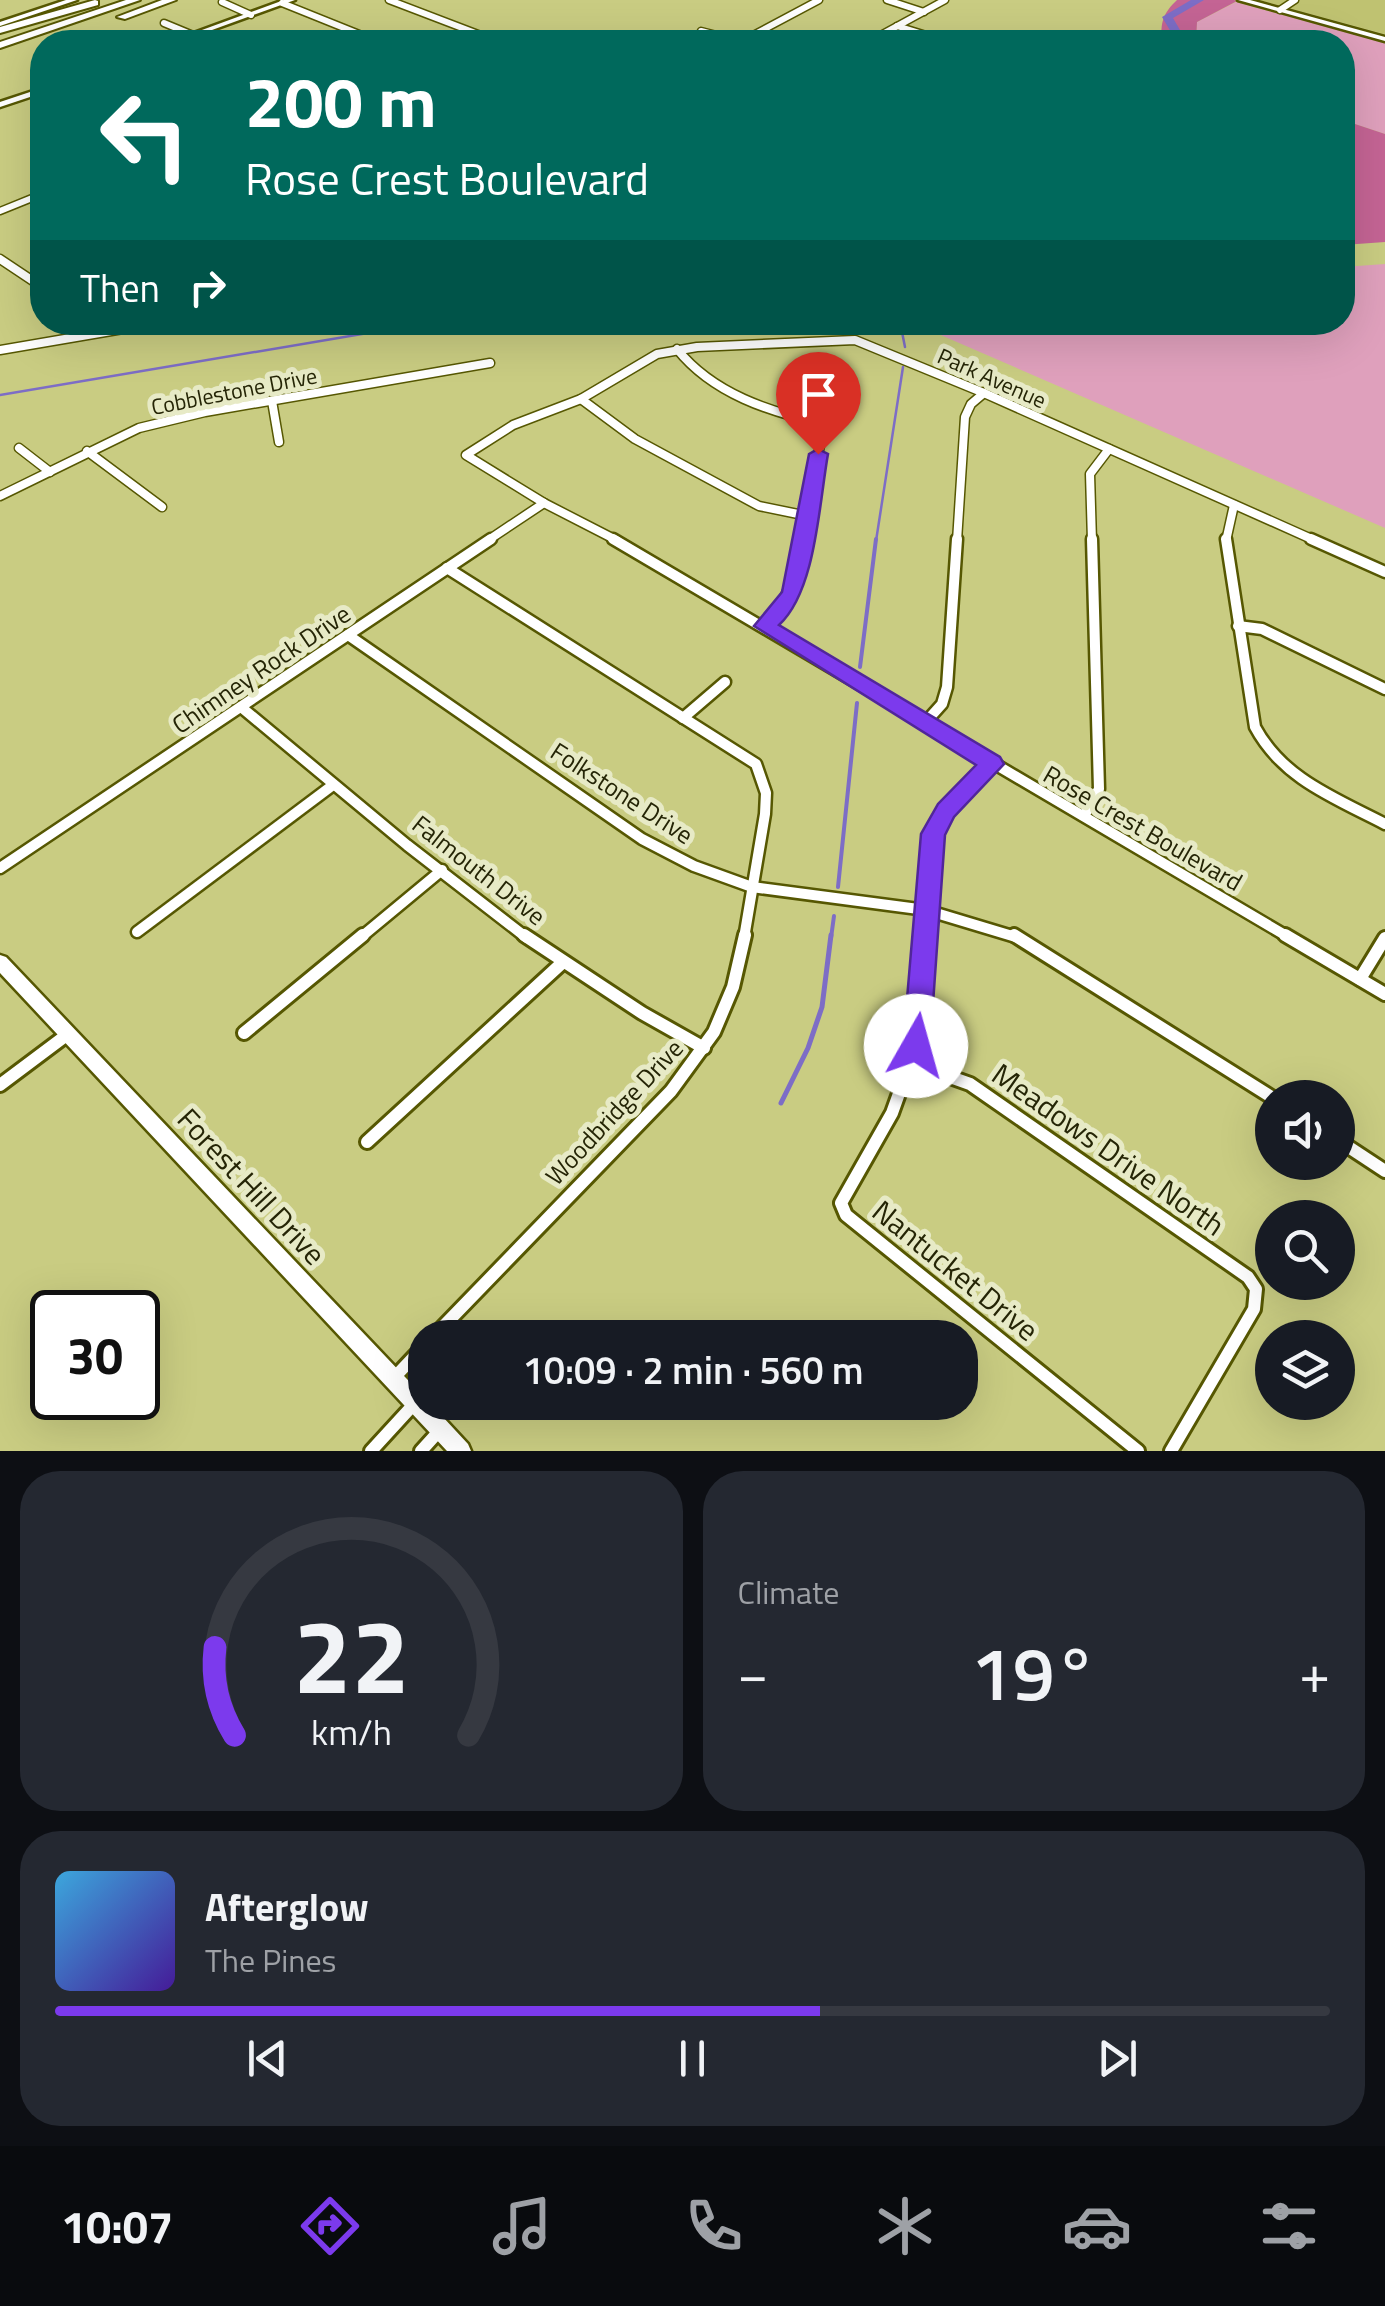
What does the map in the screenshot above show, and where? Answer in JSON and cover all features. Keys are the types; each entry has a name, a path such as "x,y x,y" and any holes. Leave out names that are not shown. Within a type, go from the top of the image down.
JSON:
{"highway":[{"path":"47,30 136,0"},
{"path":"82,30 171,0"},
{"path":"0,30 104,1"},
{"path":"0,46 30,36"},
{"path":"0,58 30,48"}],"main road":[{"path":"0,30 74,0"},
{"path":"1242,0 1352,30"},
{"path":"207,30 286,2"},
{"path":"1355,31 1385,39"},
{"path":"0,105 30,94"},
{"name":"Forest Hill Drive","path":"0,962 408,1394"},
{"name":"Forest Hill Drive","path":"432,1420 462,1451"}],"street":[{"path":"389,0 467,30"},
{"path":"766,30 819,0"},
{"path":"887,0 924,12"},
{"path":"890,30 946,0"},
{"path":"1280,10 1295,0"},
{"path":"222,2 250,15"},
{"path":"286,2 351,30"},
{"path":"164,22 182,30"},
{"path":"897,26 910,30"},
{"path":"0,211 30,199"},
{"path":"0,259 30,279"},
{"path":"0,350 88,335"},
{"name":"Park Avenue","path":"466,456 512,426 581,399 644,360 677,349 855,340 984,393 1385,572"},
{"path":"677,349 697,374 777,413 824,424 792,592 783,609 764,626"},
{"name":"Cobblestone Drive","path":"0,496 86,451 153,424 490,363"},
{"path":"924,724 942,704 947,687 965,418 971,404 984,393"},
{"path":"581,399 634,439 758,506 808,516"},
{"path":"272,400 279,442"},
{"path":"19,448 50,472"},
{"path":"1084,816 1099,789 1090,474 1109,449"},
{"path":"86,451 162,507"},
{"name":"Rose Crest Boulevard","path":"466,456 635,550 1385,994"},
{"name":"Chimney Rock Drive","path":"0,868 544,502"},
{"path":"1234,505 1225,534 1255,727 1270,754 1302,780 1385,824"},
{"name":"Woodbridge Drive","path":"447,568 762,771 765,814 733,986 704,1048 671,1091 449,1320"},
{"path":"1238,626 1262,629 1385,689"},
{"name":"Folkstone Drive","path":"348,635 642,839 694,866 752,888 926,910 991,926 1048,953 1255,1086"},
{"path":"683,718 725,682"},
{"name":"Falmouth Drive","path":"241,707 333,785 562,963 641,1015 704,1048"},
{"name":"Nantucket Drive","path":"992,764 936,822 926,910 922,1003 911,1063 870,1156 842,1198 846,1216 1138,1451"},
{"path":"137,932 333,785"},
{"path":"244,1033 442,870"},
{"path":"1360,979 1385,938"},
{"path":"367,1142 562,963"},
{"path":"0,1085 68,1034"},
{"name":"Meadows Drive North","path":"911,1063 970,1084 1248,1277 1258,1300 1172,1451"},
{"path":"1355,1151 1385,1171"},
{"path":"393,1378 408,1363"},
{"path":"371,1451 408,1412"},
{"path":"420,1451 441,1429"}],"shaded area":[{"path":"1177,0 1237,1 1197,22 1197,30 1162,30 1168,9"},
{"path":"1259,0 1385,0 1385,34"},
{"path":"1236,2 1338,30 1197,30 1197,22"},
{"path":"1355,35 1385,43 1385,134 1355,124"},
{"path":"1355,124 1385,134 1385,242 1355,244"},
{"path":"1385,264 1385,528 941,335 1355,335 1355,266"}],"waterway":[{"path":"1175,30 1167,17 1199,0"},
{"path":"0,395 356,335"},
{"path":"903,335 905,347"},
{"path":"876,541 903,367"},
{"path":"860,667 876,539"},
{"path":"838,887 857,703"},
{"path":"831,938 834,916"},
{"path":"781,1103 808,1048 822,1007 831,935"}],"route":[{"path":"818,454 792,592 783,609 764,626 992,764 936,822 916,1046"}]}
